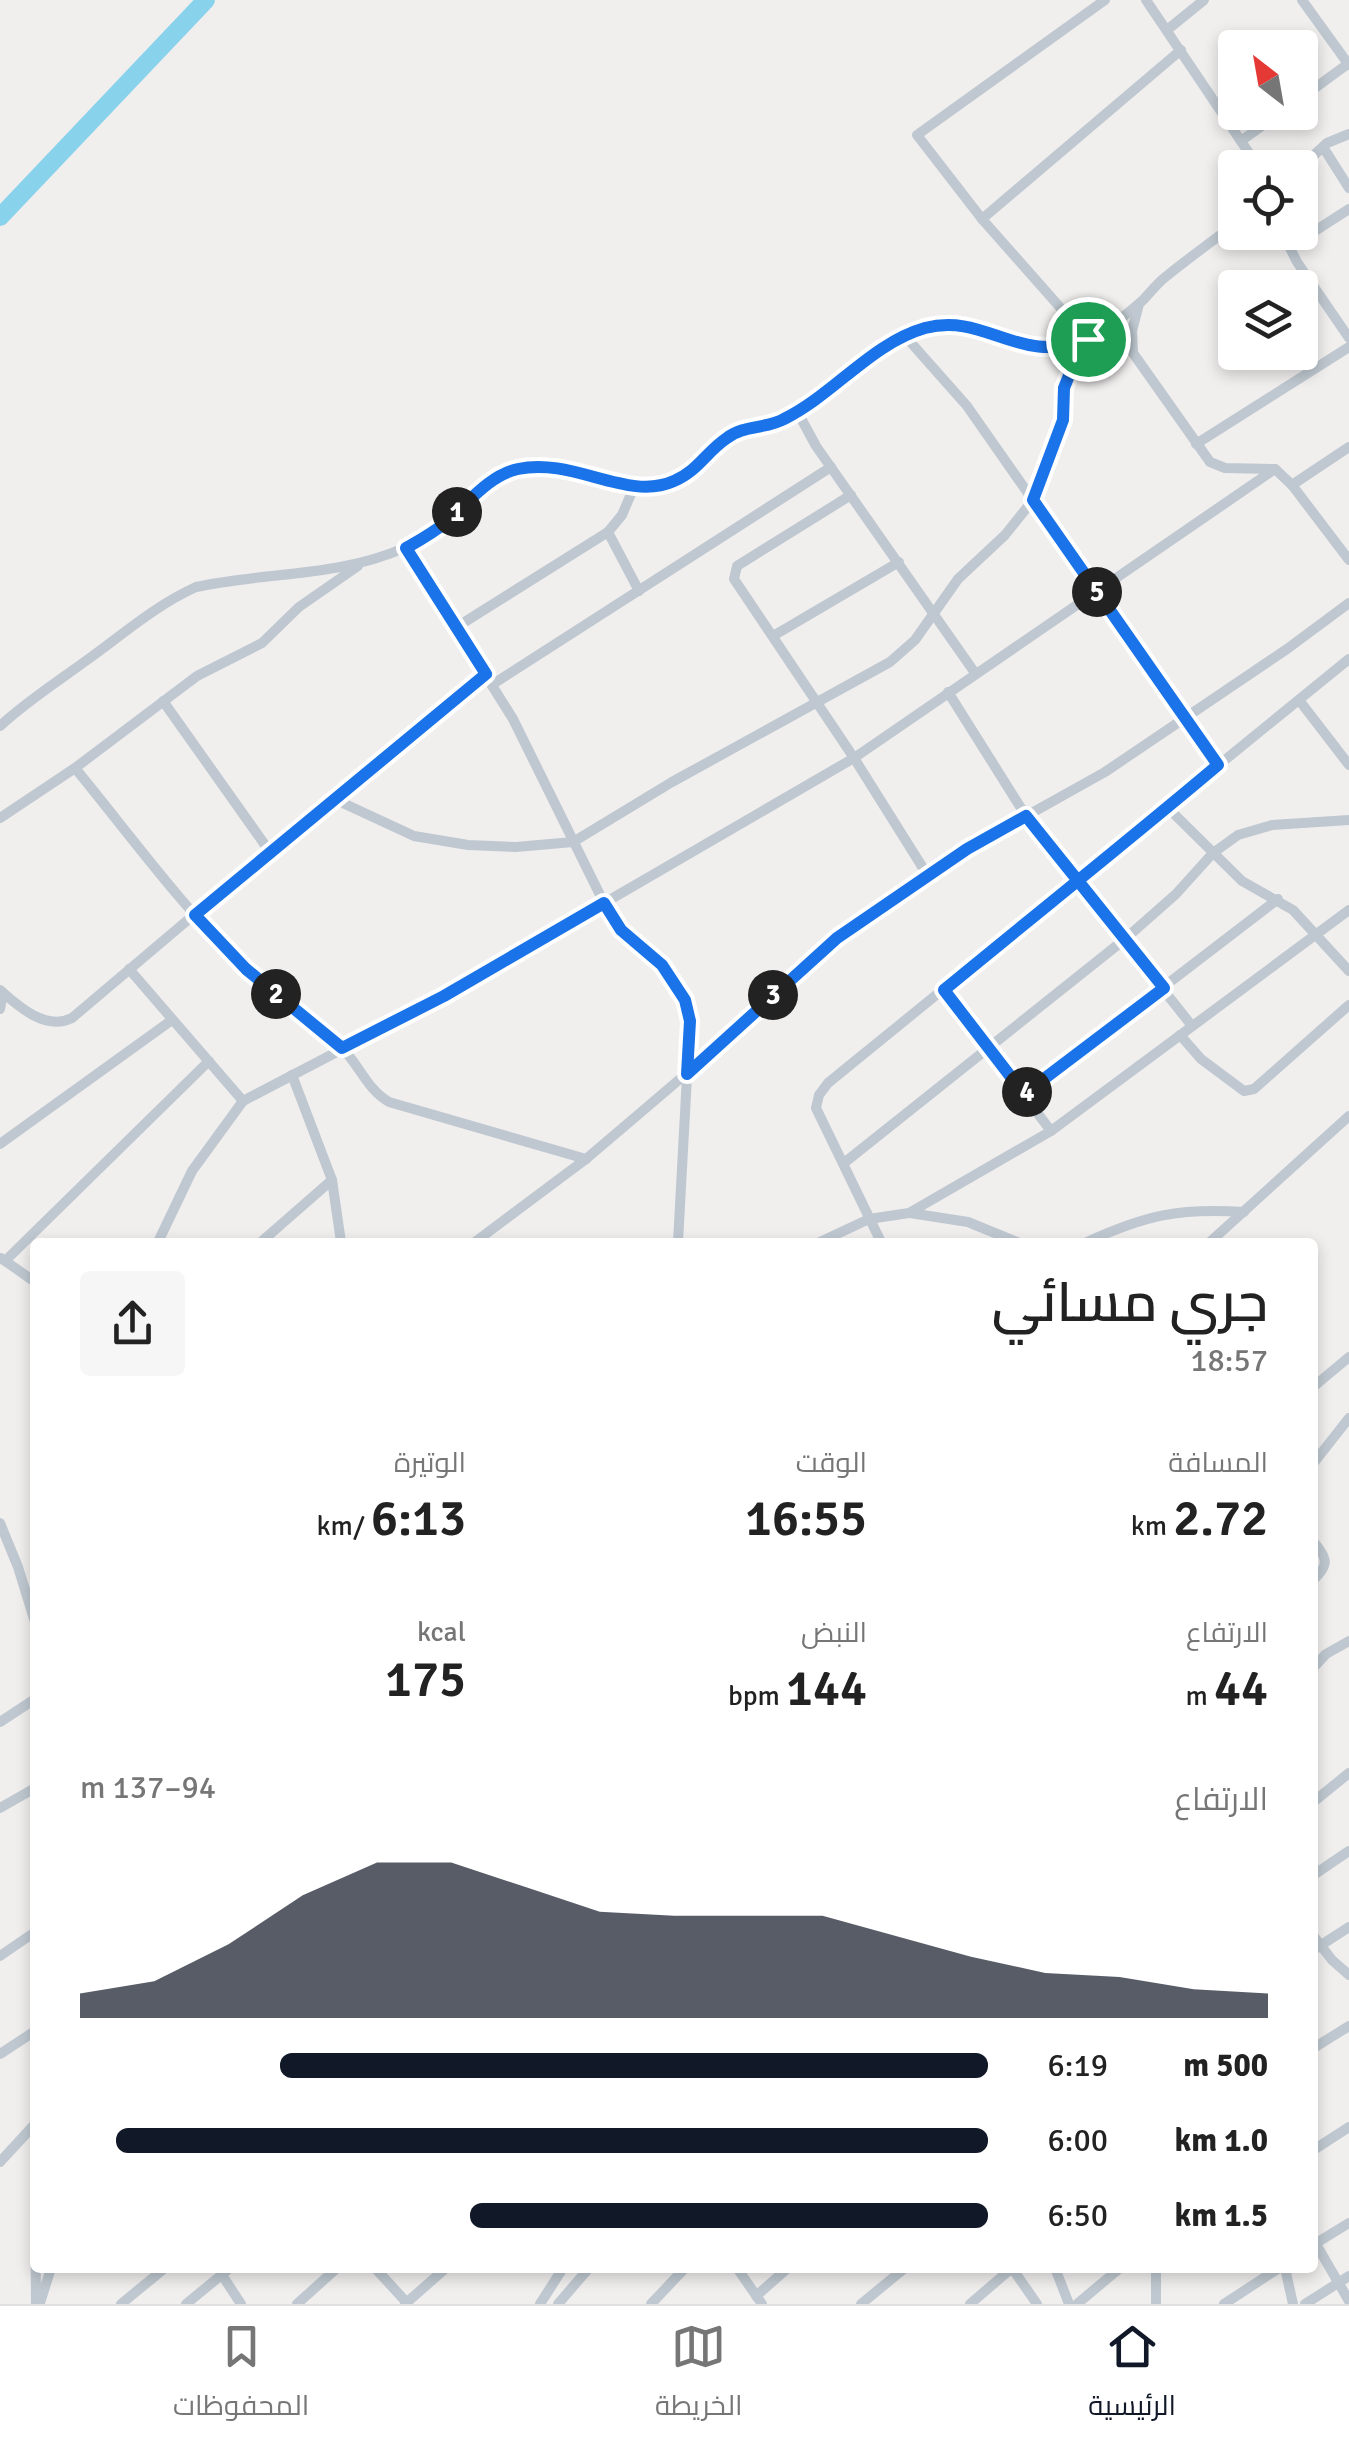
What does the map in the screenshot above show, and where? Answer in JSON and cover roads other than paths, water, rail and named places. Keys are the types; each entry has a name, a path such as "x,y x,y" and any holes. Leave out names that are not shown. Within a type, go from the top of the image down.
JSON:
{"street":[{"path":"1088,339 982,219 916,134 1105,0"},
{"path":"1146,0 1247,150"},
{"path":"1167,30 1204,0"},
{"path":"1302,0 1349,64 1318,86"},
{"path":"982,219 1181,50"},
{"path":"1241,141 1256,130"},
{"path":"1318,152 1349,134"},
{"path":"1323,147 1349,188"},
{"path":"1318,229 1349,209"},
{"path":"0,726 123,633 196,586 363,562 406,548 428,536 496,478 512,470 580,470 648,488 678,480 704,462 731,434 772,424 797,411 905,336 926,328 970,327 1040,349 1072,346 1100,332 1139,304 1163,279 1218,237"},
{"path":"1292,250 1349,338"},
{"path":"1139,304 1132,331 1133,353 1210,462 1225,468 1275,468 1349,560"},
{"path":"332,798 414,836 468,845 516,847 573,842 672,782 890,662 915,640 958,579 1005,535 1033,500 1063,420 1064,388 1074,363 1100,332"},
{"path":"905,336 967,406 1218,765"},
{"path":"1196,444 1349,347"},
{"path":"797,411 974,673"},
{"path":"1292,485 1349,447"},
{"path":"0,1009 2,991 40,1018 64,1022 332,798 489,679 639,590 832,467"},
{"path":"160,1238 192,1171 243,1100 444,996 854,758 1275,468"},
{"path":"455,628 608,532 622,515 634,487"},
{"path":"851,495 737,566 734,579 928,876"},
{"path":"608,532 639,590"},
{"path":"1337,545 1349,536"},
{"path":"406,548 489,679 604,903 621,930 669,974 685,1000 690,1021 678,1238"},
{"path":"0,818 75,768 196,676 262,643 299,607 363,562"},
{"path":"772,636 899,562"},
{"path":"481,1238 586,1159 687,1074 837,938 928,876 1105,772 1349,602"},
{"path":"880,1238 816,1108 818,1095 1349,659"},
{"path":"948,692 1026,816 1192,1026"},
{"path":"1299,700 1349,765"},
{"path":"163,701 270,852"},
{"path":"75,768 195,915 246,969 342,1048 358,1064 377,1095 389,1102 586,1159"},
{"path":"1168,808 1242,880 1292,910 1349,971"},
{"path":"844,1163 1125,939 1176,894 1213,852 1238,836 1272,826 1349,820"},
{"path":"1024,1094 1278,900"},
{"path":"829,1238 869,1220 908,1212 1051,1131 1349,910"},
{"path":"129,969 243,1100"},
{"path":"944,990 1051,1131"},
{"path":"1180,1035 1201,1059 1244,1091 1254,1088 1349,1005"},
{"path":"0,1144 172,1020"},
{"path":"30,1279 2,1259 209,1061"},
{"path":"292,1075 332,1180 340,1238"},
{"path":"1215,1238 1349,1116"},
{"path":"266,1238 332,1180"},
{"path":"1096,1238 1162,1213 1202,1209 1244,1212"},
{"path":"908,1212 968,1222 1007,1238"},
{"path":"1318,1383 1349,1356"},
{"path":"1318,1459 1344,1436 1349,1418"},
{"path":"0,1523 30,1606"},
{"path":"1318,1547 1327,1562 1318,1573"},
{"path":"1318,1663 1349,1641"},
{"path":"0,1722 30,1702"},
{"path":"1318,1798 1349,1773"},
{"path":"0,1808 30,1791"},
{"path":"1318,1872 1349,1851"},
{"path":"1318,1947 1349,1927"},
{"path":"0,1956 30,1935"},
{"path":"1318,1950 1349,1975"},
{"path":"1318,2045 1349,2026"},
{"path":"0,2054 30,2035"},
{"path":"1318,2147 1349,2127"},
{"path":"0,2162 30,2129"},
{"path":"1318,2242 1349,2222"},
{"path":"1318,2250 1344,2280 1349,2301"},
{"path":"37,2273 38,2304"},
{"path":"38,2304 49,2273"},
{"path":"121,2304 159,2273"},
{"path":"186,2304 224,2273"},
{"path":"227,2273 242,2304"},
{"path":"297,2304 331,2273"},
{"path":"379,2273 406,2303 440,2273"},
{"path":"540,2304 560,2273"},
{"path":"558,2304 585,2273"},
{"path":"652,2304 680,2273"},
{"path":"740,2273 759,2300 783,2273"},
{"path":"861,2304 899,2273"},
{"path":"970,2304 1006,2273"},
{"path":"1015,2273 1037,2304"},
{"path":"1056,2273 1069,2304"},
{"path":"1078,2304 1114,2273"},
{"path":"1156,2273 1156,2304"},
{"path":"1224,2304 1274,2273"},
{"path":"1283,2273 1292,2304"},
{"path":"1305,2304 1344,2280"}],"waterway":[{"path":"0,217 206,0"}]}
